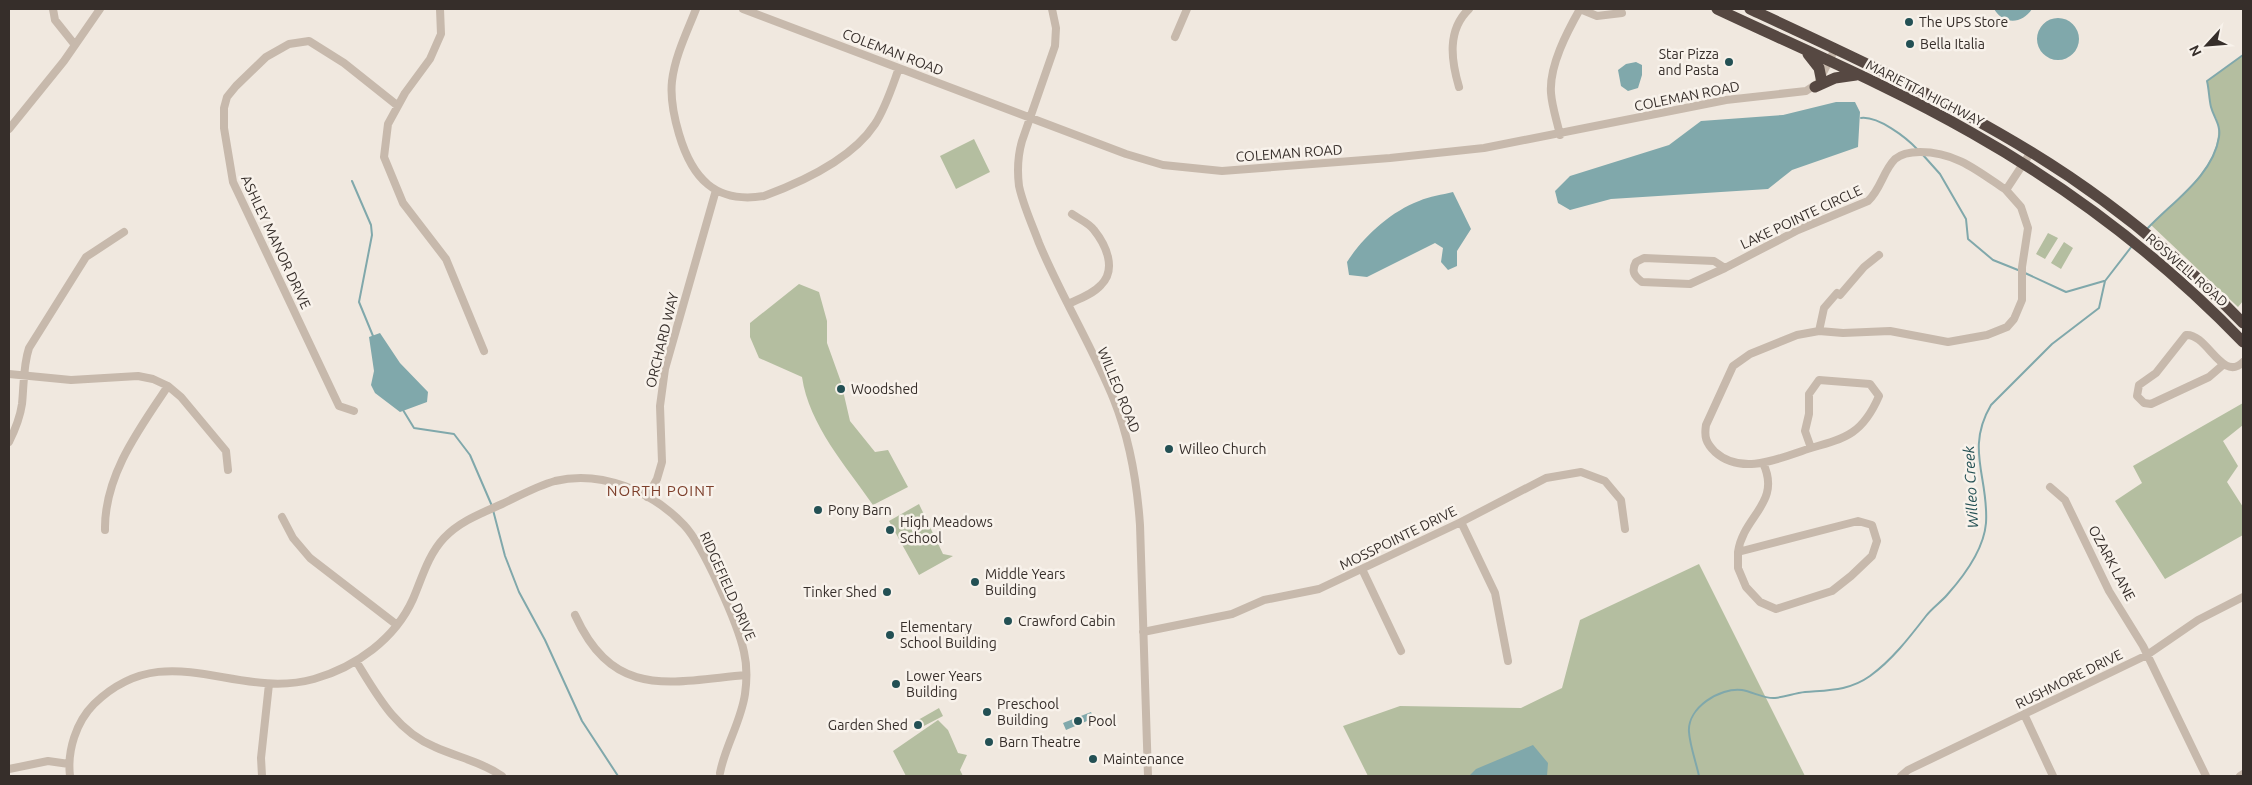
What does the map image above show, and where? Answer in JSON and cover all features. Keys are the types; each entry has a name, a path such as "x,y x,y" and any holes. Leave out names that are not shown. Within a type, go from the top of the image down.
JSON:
{"highway":[{"name":"MARIETTA HIGHWAY","path":"1717,9 1952,121 2023,163 2108,223"},
{"name":"MARIETTA HIGHWAY","path":"1750,9 1941,101 2031,152 2117,212"},
{"path":"1806,51 1817,65 1818,82 1857,75"},
{"name":"ROSWELL ROAD","path":"2117,212 2158,245 2243,323"},
{"name":"ROSWELL ROAD","path":"2108,223 2199,299 2243,342"}],"street":[{"path":"53,9 55,20 76,45"},
{"path":"9,129 76,45 100,9"},
{"path":"440,9 441,34 430,59 388,124 384,157 403,203 446,259 484,351"},
{"path":"696,9 676,63 672,101 675,122 688,161 700,178 716,190 739,197 764,196 842,158 861,142 876,123 899,68"},
{"name":"COLEMAN ROAD","path":"743,9 1144,160 1202,170 1231,170 1443,153 1560,135 1726,100 1806,91 1818,82"},
{"name":"WILLEO ROAD","path":"1052,9 1056,28 1055,46 1029,117 1019,155 1019,186 1036,236 1113,400 1131,454 1139,499 1148,776"},
{"path":"1175,37 1187,9"},
{"path":"1459,88 1454,72 1453,41 1458,22 1469,9"},
{"path":"1560,135 1551,95 1552,84 1566,34 1580,9 1597,16 1622,13"},
{"name":"ASHLEY MANOR DRIVE","path":"354,411 339,406 233,182 224,128 224,108 227,97 236,86 266,57 289,44 309,41 344,63 398,106"},
{"path":"1818,82 1830,62 1835,49"},
{"name":"LAKE POINTE CIRCLE","path":"1725,268 1714,261 1644,258 1636,262 1633,271 1635,278 1642,282 1682,284 1699,281 1725,268 1798,230 1868,201 1874,195 1888,167 1896,158 1911,152 1944,153 1957,158 2006,190 2021,207 2028,228 2022,267 2022,300 2014,319 2007,326 1987,335 1963,341 1948,342 1890,331 1843,333 1819,331 1797,335 1741,359 1733,366 1706,425 1705,435 1708,445 1720,456 1729,460 1749,464 1763,463"},
{"path":"2006,190 2031,152"},
{"name":"ORCHARD WAY","path":"647,497 657,479 662,462 660,406 665,369 716,190"},
{"path":"1068,304 1100,287 1107,278 1110,266 1108,254 1093,228 1072,214"},
{"path":"9,442 22,406 28,348 78,267 95,249 124,232"},
{"path":"1819,331 1824,308 1837,293 1840,295 1864,267 1879,255"},
{"path":"2224,364 2208,376 2151,404 2144,403 2137,396 2139,385 2156,373 2186,335 2196,337 2224,364 2236,368 2243,362"},
{"path":"9,374 71,380 138,376 153,379 168,386 180,397 226,451 228,470"},
{"path":"1738,552 1858,522 1872,525 1877,541 1872,556 1852,576 1832,591 1776,609 1760,602 1746,587 1738,568 1738,552 1743,533 1764,503 1768,493 1768,473 1763,463 1811,448 1852,435 1874,409 1879,396 1870,384 1819,380 1809,394 1809,414 1805,431 1811,448"},
{"path":"105,530 105,516 122,460 134,437 168,386"},
{"name":"MOSSPOINTE DRIVE","path":"1143,632 1232,614 1264,600 1319,589 1461,522 1546,478 1581,472 1605,481 1614,489 1621,500 1625,529"},
{"name":"RIDGEFIELD DRIVE","path":"70,776 69,764 76,733 89,709 113,688 132,678 154,671 176,670 269,684 289,684 335,672 356,661 378,645 397,625 412,601 435,549 451,532 469,519 540,486 568,478 610,481 629,487 678,519 698,544 738,633 744,653 746,675 742,710 723,757 720,774"},
{"name":"OZARK LANE","path":"2050,487 2065,500 2109,590 2147,655 2206,776"},
{"path":"282,517 293,538 310,558 397,625"},
{"path":"1461,522 1495,593 1508,661"},
{"path":"1362,569 1401,650"},
{"name":"RUSHMORE DRIVE","path":"1901,776 1908,770 2147,655 2198,620 2243,597"},
{"path":"575,615 585,637 597,653 614,667 633,677 665,682 746,675"},
{"path":"356,661 383,705 406,730 433,747 478,764 502,776"},
{"path":"262,776 261,758 269,684"},
{"path":"2024,714 2054,776"},
{"path":"9,769 48,761 69,764"}],"green space":[{"path":"2243,55 2243,301 2238,307 2151,225 2195,181 2213,155 2217,141 2218,126 2211,108 2207,81"},
{"path":"974,139 990,172 956,189 940,156"},
{"path":"2048,233 2058,238 2045,259 2036,254"},
{"path":"2064,242 2073,248 2061,269 2051,263"},
{"path":"799,284 819,292 827,321 827,343 841,382 850,421 875,452 888,450 908,487 873,505 820,428 806,395 802,377 759,358 750,337 750,323"},
{"path":"2243,403 2243,425 2223,441 2238,466 2227,482 2243,507 2243,535 2165,579 2115,501 2142,483 2133,466"},
{"path":"919,504 943,554 953,556 919,575 889,521"},
{"path":"1699,564 1805,776 1368,776 1343,726 1400,706 1521,708 1562,688 1580,620"},
{"path":"939,708 943,716 922,727 918,720"},
{"path":"938,720 948,730 958,753 967,755 960,770 963,776 906,776 893,751"}],"water":[{"path":"1994,9 2032,9 2023,18 2013,21 2003,18"},
{"path":"2062,18 2070,21 2076,27 2079,39 2076,51 2070,57 2054,60 2046,57 2040,51 2037,35 2040,27 2046,21"},
{"path":"1636,62 1642,65 1642,75 1638,88 1628,91 1621,86 1618,70 1626,64"},
{"path":"1836,102 1855,102 1860,112 1858,147 1792,170 1768,189 1611,199 1570,210 1558,203 1555,191 1570,176 1669,145 1701,121 1783,115"},
{"path":"1453,192 1471,229 1457,251 1457,266 1448,270 1441,262 1443,248 1435,243 1367,277 1349,275 1347,262 1361,243 1378,226 1408,206 1423,199"},
{"path":"380,333 400,363 428,392 427,402 400,412 375,393 371,385 374,371 369,337"},
{"name":"Pool","path":"1091,712 1094,718 1066,730 1063,723"},
{"path":"1533,745 1548,763 1547,776 1469,776 1476,769"}],"waterway":[{"name":"Willeo Creek","path":"2147,229 2190,188 2209,164 2215,151 2219,133 2211,107 2207,81 2243,55"},
{"path":"1861,118 1868,118 1883,124 1906,139 1918,150"},
{"path":"1923,155 1940,174 1966,219 1968,239 1993,260 2018,270"},
{"path":"352,181 371,225 372,235 359,302 373,336"},
{"name":"Willeo Creek","path":"1699,776 1689,732 1693,715 1706,701 1724,692 1733,690 1742,690 1775,698 1854,685 1870,676 1886,663 1928,613 1945,598 1972,561 1984,532 1986,507 1979,450 1983,421 1991,405 2052,344 2099,308 2105,281 2132,246"},
{"path":"2025,273 2066,292 2104,281"},
{"path":"403,410 414,428 454,434 470,455 492,506"},
{"path":"493,510 505,556 519,592 545,640 582,721 618,776"}],"place":[{"name":"The UPS Store","path":"1909,22"},
{"name":"Bella Italia","path":"1910,44"},
{"name":"Star Pizza and Pasta","path":"1729,62"},
{"name":"Woodshed","path":"841,389"},
{"name":"Willeo Church","path":"1169,449"},
{"name":"Pony Barn","path":"818,510"},
{"name":"High Meadows School","path":"890,530"},
{"name":"Middle Years Building","path":"975,582"},
{"name":"Tinker Shed","path":"887,592"},
{"name":"Crawford Cabin","path":"1008,621"},
{"name":"Elementary School Building","path":"890,635"},
{"name":"Lower Years Building","path":"896,684"},
{"name":"Preschool Building","path":"987,712"},
{"name":"Pool","path":"1078,721"},
{"name":"Garden Shed","path":"918,725"},
{"name":"Barn Theatre","path":"989,742"},
{"name":"Maintenance","path":"1093,759"}],"district":[{"name":"NORTH POINT","path":"661,491"}]}
